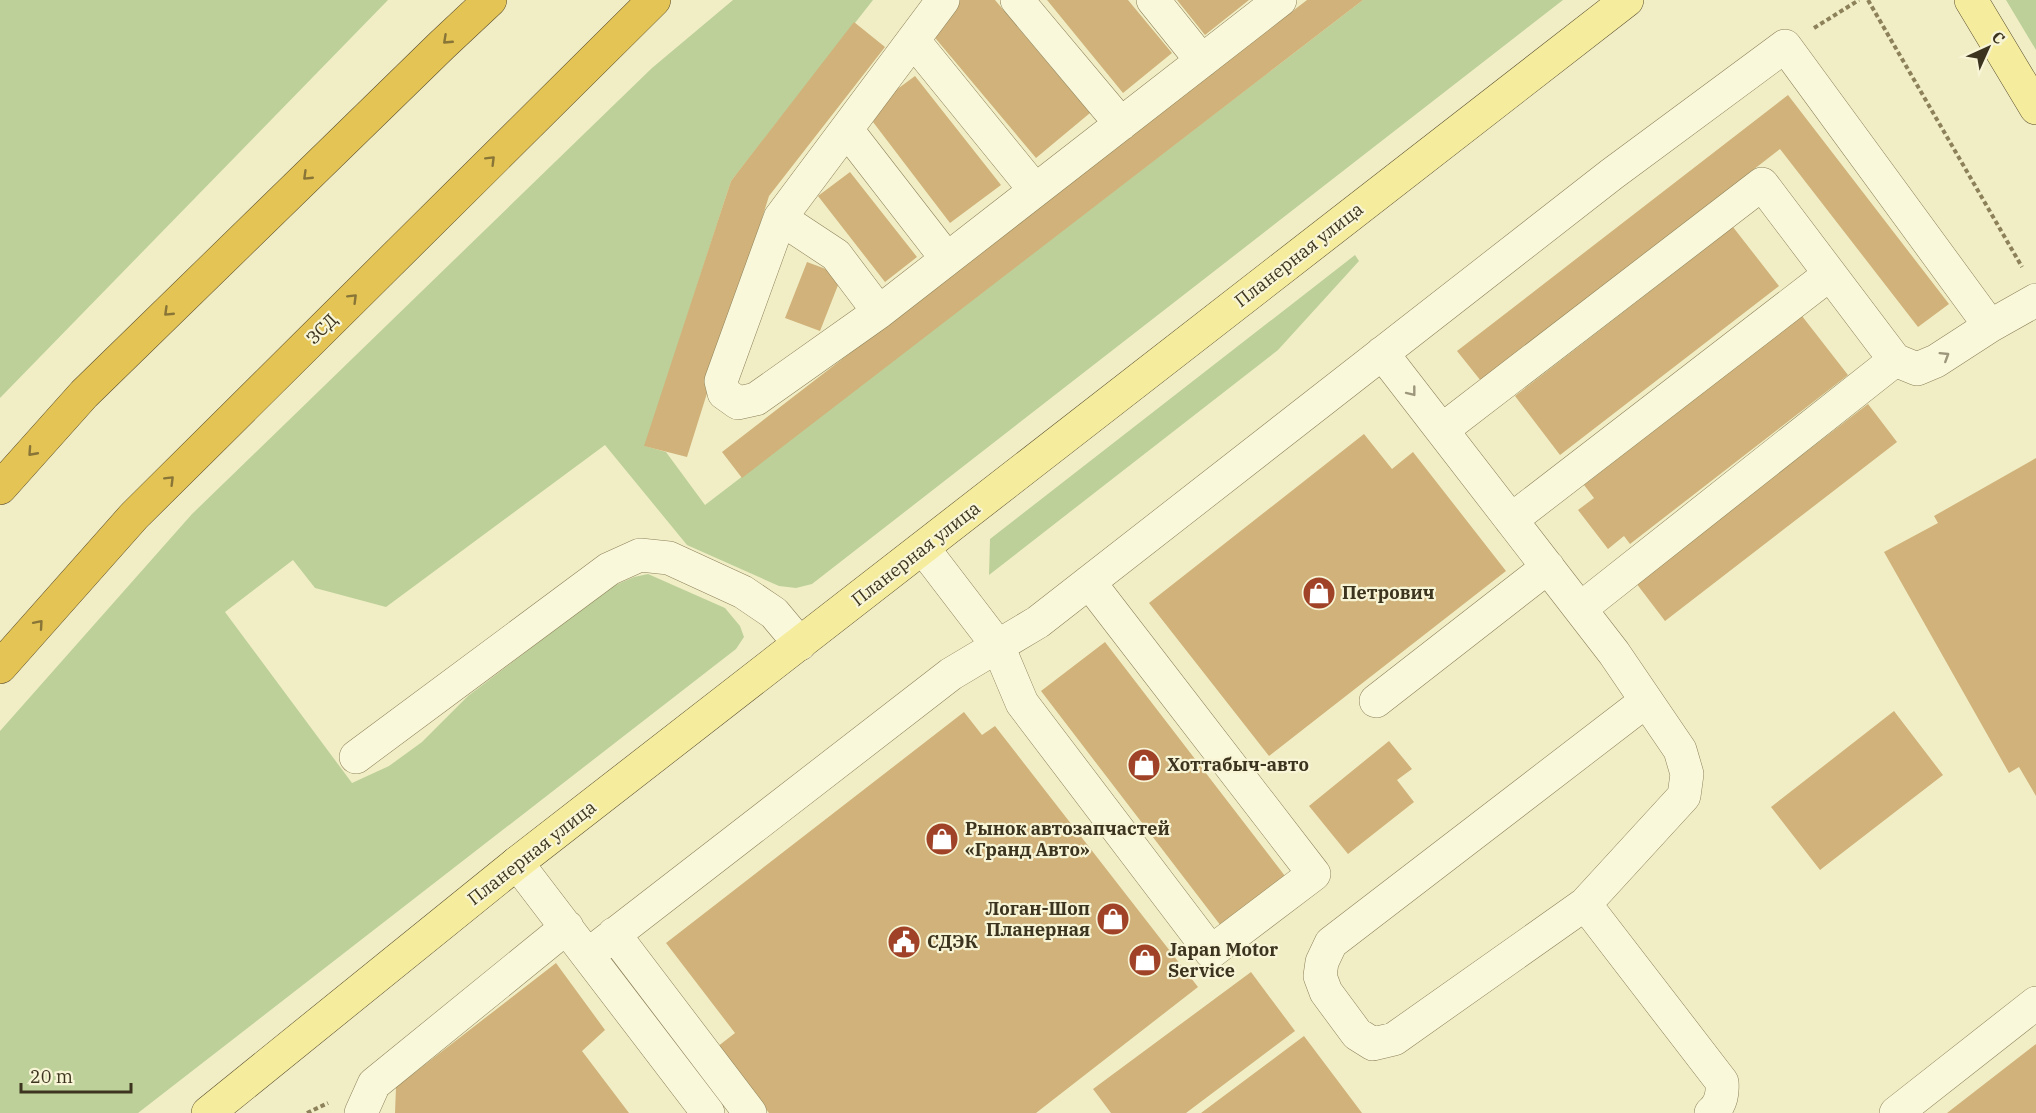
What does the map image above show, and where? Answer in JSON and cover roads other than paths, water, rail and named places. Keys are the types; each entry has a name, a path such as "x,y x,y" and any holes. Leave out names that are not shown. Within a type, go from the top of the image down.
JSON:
{"highway":[{"path":"0,488 84,394 490,0"},
{"name":"ЗСД","path":"0,668 134,516 654,0"}],"main road":[{"name":"Планерная улица","path":"208,1113 517,863 1627,0"},
{"path":"1971,0 2036,108"}],"lane":[{"path":"943,0 780,218 721,381 724,393 738,403 756,399 879,312 1280,0"},
{"path":"1017,0 1121,124"},
{"path":"1153,0 1202,61"},
{"path":"913,40 1035,190"},
{"path":"588,954 951,674 1038,622 1603,182 1785,46 1990,326"},
{"path":"847,129 947,259"},
{"path":"1442,430 1762,184 1896,360 1917,369 1936,362 1990,326 2036,300"},
{"path":"780,218 836,255 879,312"},
{"path":"1511,520 1830,274"},
{"path":"1382,353 1614,653 1680,750 1687,774 1684,796 1585,904 1394,1039 1373,1044 1358,1034 1326,992 1320,976 1322,962 1331,943 1646,701"},
{"path":"1580,609 1896,360"},
{"path":"923,548 998,646 1022,703 1211,952 1314,874 1089,582"},
{"path":"356,757 609,569 640,555 669,558 743,592 774,613 800,645"},
{"path":"1376,701 1548,567"},
{"path":"517,863 708,1113"},
{"path":"1585,904 1722,1082 1723,1093 1711,1113"},
{"path":"361,1113 374,1084 567,927"},
{"path":"614,934 750,1113"},
{"path":"1896,1113 2036,1003"}],"place":[{"name":"Петрович","path":"1319,593"},
{"name":"Хоттабыч-авто","path":"1144,765"},
{"name":"Рынок автозапчастей «Гранд Авто»","path":"942,839"},
{"name":"Логан-Шоп Планерная","path":"1113,919"},
{"name":"СДЭК","path":"904,942"},
{"name":"Japan Motor Service","path":"1145,960"}]}
